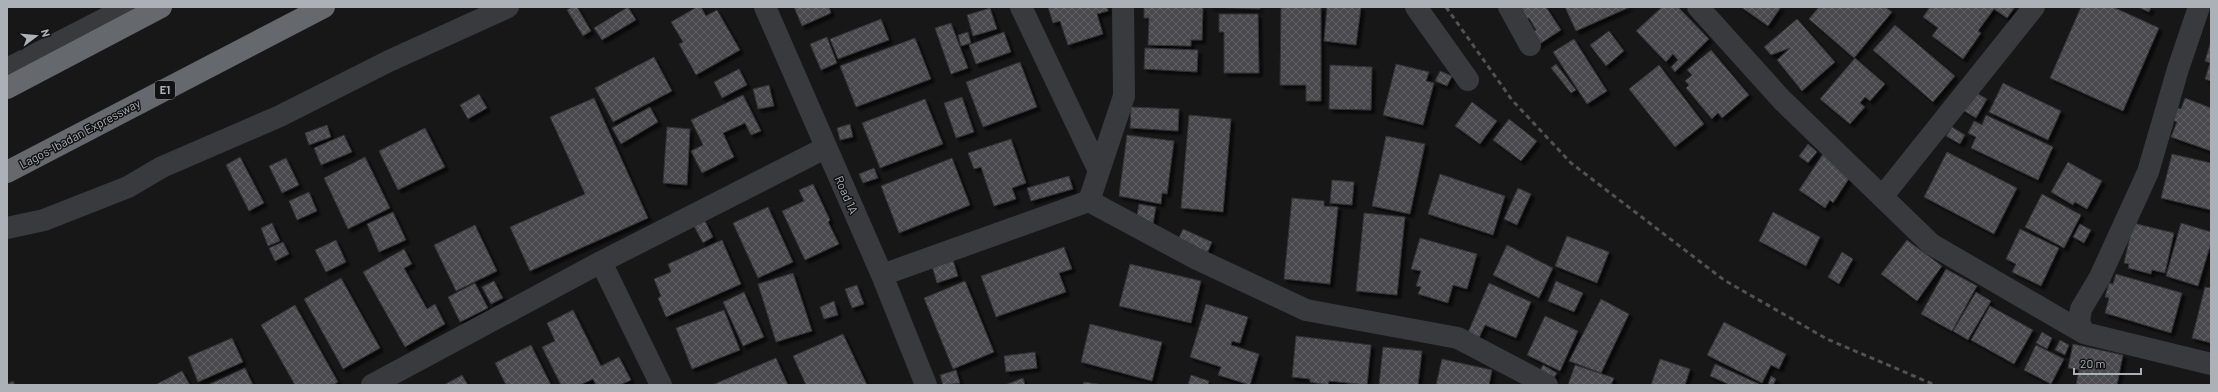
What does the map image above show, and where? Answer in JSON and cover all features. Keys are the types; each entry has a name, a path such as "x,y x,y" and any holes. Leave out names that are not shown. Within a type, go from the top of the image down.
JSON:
{"highway":[{"path":"7,88 161,7"},
{"name":"Lagos-Ibadan Expressway","path":"7,172 324,7"}],"street":[{"path":"7,69 128,7"},
{"path":"7,228 44,220 128,187 162,167 280,116 389,62 508,7"},
{"name":"Road 1A","path":"765,7 825,148 882,275 926,385"},
{"path":"1021,7 1099,171"},
{"path":"1089,201 1124,96 1123,7"},
{"path":"1416,7 1468,80"},
{"path":"1509,7 1530,45"},
{"path":"1698,7 1782,100 1931,244 2084,333 2211,364"},
{"path":"1882,197 2034,7"},
{"path":"2084,333 2079,322 2081,310 2100,277 2148,172 2178,69 2199,7"},
{"path":"372,385 601,262 825,148"},
{"path":"882,275 1089,201 1195,258 1306,310 1458,338 1547,385"},
{"path":"601,262 661,385"}],"building":[{"path":"572,7 577,7 591,31 583,36 567,10"},
{"path":"628,7 636,20 602,40 594,28"},
{"path":"697,7 701,7 706,16 717,10 740,50 696,75 679,44 683,42 671,22"},
{"path":"794,7 829,7 831,13 802,26"},
{"path":"1048,7 1107,7 1108,11 1097,14 1103,34 1068,45 1060,21 1053,23"},
{"path":"1144,7 1203,7 1202,40 1191,40 1191,46 1148,45 1149,18 1144,18"},
{"path":"1210,7 1260,7 1260,9"},
{"path":"1281,7 1321,7 1321,101 1306,101 1306,85 1280,85"},
{"path":"1327,7 1361,7 1356,45 1324,41"},
{"path":"1518,7 1546,7 1561,30 1538,45 1531,33 1536,30 1529,18 1523,21"},
{"path":"1565,7 1630,7 1576,31"},
{"path":"1662,7 1678,7 1709,39 1675,72 1671,67 1678,60 1673,54 1666,62 1636,31"},
{"path":"1741,7 1781,7 1768,26"},
{"path":"1819,7 1885,7 1892,12 1854,58 1809,19"},
{"path":"1930,7 2015,7 2007,18 1994,9 1978,31 1981,33 1963,59 1932,36 1938,28 1923,17"},
{"path":"2081,7 2113,7 2159,28 2123,111 2050,78"},
{"path":"2138,7 2151,7 2149,12"},
{"path":"990,8 997,29 973,36 967,15"},
{"path":"1219,14 1258,14 1259,73 1224,73 1224,32 1219,32"},
{"path":"881,19 889,40 838,59 830,39"},
{"path":"1797,19 1835,62 1802,91 1777,60 1790,48 1771,55 1764,47"},
{"path":"951,23 968,68 951,74 935,28"},
{"path":"1895,25 1955,76 1933,102 1873,50"},
{"path":"1609,31 1624,51 1606,66 1590,45"},
{"path":"968,32 971,43 961,46 958,35"},
{"path":"1004,32 1011,52 976,64 969,45"},
{"path":"827,37 837,63 821,70 810,44"},
{"path":"915,38 931,79 856,107 840,66"},
{"path":"1574,39 1607,91 1587,104 1553,52"},
{"path":"2211,41 2211,81 2205,79 2210,63 2205,61"},
{"path":"1145,48 1198,50 1197,72 1144,69"},
{"path":"1711,50 1749,95 1722,118 1718,113 1712,119 1686,88 1689,85 1685,81 1692,75 1687,70"},
{"path":"654,57 672,91 613,122 595,88"},
{"path":"1855,58 1885,84 1870,101 1865,97 1860,103 1865,107 1850,124 1820,99"},
{"path":"1020,62 1037,107 983,127 966,82"},
{"path":"1396,64 1429,72 1426,81 1434,83 1423,125 1383,115"},
{"path":"1556,64 1576,90 1571,93 1551,68"},
{"path":"1330,65 1372,67 1371,110 1329,109"},
{"path":"1659,65 1704,124 1675,147 1629,89"},
{"path":"739,69 747,85 722,98 714,82"},
{"path":"1440,71 1452,76 1447,86 1435,81"},
{"path":"2003,83 2061,111 2048,140 1989,112"},
{"path":"769,85 774,106 758,109 753,89"},
{"path":"1971,90 1987,99 1976,118 1961,109"},
{"path":"479,94 487,108 468,119 460,105"},
{"path":"743,95 761,131 751,135 745,123 723,133 734,157 702,173 691,151 703,145 691,120"},
{"path":"962,97 974,132 956,138 944,103"},
{"path":"594,98 648,218 530,271 510,227 585,194 550,117"},
{"path":"2185,98 2211,108 2211,151 2171,137 2177,122 2173,120 2178,108 2181,109"},
{"path":"925,99 943,144 880,168 862,123"},
{"path":"1472,102 1497,121 1480,144 1455,126"},
{"path":"650,107 658,122 621,144 612,128"},
{"path":"1131,107 1179,109 1178,131 1130,128"},
{"path":"1189,115 1231,119 1223,212 1181,208"},
{"path":"1986,115 2053,147 2038,180 1971,148 1976,137 1968,133 1974,121 1982,125"},
{"path":"1509,119 1537,141 1521,161 1493,140"},
{"path":"850,124 853,137 840,140 837,128"},
{"path":"327,125 331,137 309,145 305,133"},
{"path":"667,127 690,129 687,185 663,183"},
{"path":"1952,127 1965,135 1960,144 1946,136"},
{"path":"425,128 445,167 398,190 379,151"},
{"path":"344,135 352,152 321,165 314,148"},
{"path":"1127,135 1174,141 1167,194 1162,193 1161,204 1119,196"},
{"path":"1386,136 1425,144 1410,214 1372,206"},
{"path":"1011,139 1026,183 1012,188 1016,199 994,206 981,167 974,169 968,153"},
{"path":"1808,144 1817,152 1808,163 1799,156"},
{"path":"1947,152 2017,188 1994,234 1924,197"},
{"path":"1823,154 1852,174 1833,203 1830,200 1825,208 1799,190"},
{"path":"2172,154 2211,163 2211,210 2161,198"},
{"path":"240,157 264,203 249,211 226,165"},
{"path":"365,157 390,208 348,229 324,178"},
{"path":"286,158 299,185 282,193 269,166"},
{"path":"952,158 970,205 899,233 881,186"},
{"path":"2068,162 2102,181 2087,209 2075,202 2073,205 2051,192"},
{"path":"874,168 878,178 863,183 859,174"},
{"path":"1440,174 1505,196 1493,235 1428,214"},
{"path":"1069,176 1073,189 1031,201 1027,188"},
{"path":"1332,180 1354,182 1352,205 1330,203"},
{"path":"813,184 830,220 828,222 839,244 805,260 782,211 804,201 799,190"},
{"path":"1518,188 1531,194 1517,225 1504,219"},
{"path":"309,192 317,211 297,220 289,201"},
{"path":"2042,194 2081,215 2064,248 2025,227"},
{"path":"1292,198 1324,201 1324,206 1338,207 1330,284 1284,279"},
{"path":"1139,204 1156,207 1153,224 1136,221"},
{"path":"768,207 793,262 758,278 733,223"},
{"path":"393,212 406,240 379,252 367,224"},
{"path":"1773,212 1820,237 1806,266 1759,241"},
{"path":"1364,213 1405,217 1397,295 1356,291"},
{"path":"705,221 713,237 703,243 694,226"},
{"path":"272,223 280,241 268,246 261,228"},
{"path":"2133,223 2174,233 2165,273 2152,270 2151,274 2128,268 2129,264 2124,263"},
{"path":"2181,223 2211,232 2211,243 2198,286 2166,276"},
{"path":"2080,224 2091,230 2084,243 2073,237"},
{"path":"475,225 497,271 456,291 434,245"},
{"path":"1183,229 1212,242 1205,258 1176,244"},
{"path":"2020,229 2059,248 2041,286 2012,272 2016,264 2006,259"},
{"path":"1567,236 1609,252 1597,283 1555,266"},
{"path":"1420,238 1477,254 1467,289 1453,285 1448,303 1418,294 1421,287 1416,286 1421,271 1411,269"},
{"path":"336,240 346,262 326,272 315,250"},
{"path":"722,240 741,284 666,317 658,298 661,296 654,279 671,272 668,264"},
{"path":"1907,240 1942,266 1917,301 1881,274"},
{"path":"283,242 289,254 275,261 269,248"},
{"path":"1507,245 1553,268 1539,298 1493,275"},
{"path":"1064,247 1072,269 1059,273 1066,292 996,317 981,276"},
{"path":"404,249 412,264 404,268 427,309 435,304 445,324 405,347 363,272"},
{"path":"1842,252 1853,259 1839,284 1828,277"},
{"path":"953,260 958,276 937,283 932,266"},
{"path":"1130,264 1201,281 1191,323 1119,306"},
{"path":"1946,269 1977,286 1952,331 1921,314"},
{"path":"793,273 812,331 776,342 758,284"},
{"path":"2116,274 2182,293 2171,333 2105,313 2109,298 2105,297 2109,283 2113,284"},
{"path":"341,278 380,348 343,369 304,299"},
{"path":"494,281 503,298 491,304 482,287"},
{"path":"965,281 994,352 953,369 924,298"},
{"path":"1556,281 1583,293 1574,312 1548,301"},
{"path":"475,283 488,308 460,322 448,297"},
{"path":"1489,283 1531,302 1516,338 1485,325 1478,340 1467,335"},
{"path":"857,285 864,304 852,308 845,289"},
{"path":"2205,287 2211,288 2211,343 2192,338"},
{"path":"744,292 764,337 743,346 723,302"},
{"path":"1976,292 1991,301 1968,340 1953,331"},
{"path":"1601,299 1629,314 1601,373 1569,361"},
{"path":"834,301 838,315 824,319 820,307"},
{"path":"1206,304 1248,317 1240,343 1232,341 1231,345 1259,354 1250,385 1218,375 1221,367 1190,357"},
{"path":"295,305 338,382 333,385 295,385 261,325"},
{"path":"1990,306 2033,330 2014,364 1971,340"},
{"path":"573,310 601,366 619,357 631,380 620,385 596,385 593,379 580,385 561,385 542,347 555,341 547,323"},
{"path":"724,310 740,350 692,369 676,328"},
{"path":"1545,316 1578,331 1560,371 1527,355"},
{"path":"1724,322 1786,354 1779,369 1771,365 1762,383 1707,355"},
{"path":"1090,324 1162,342 1152,381 1081,362"},
{"path":"2042,332 2052,338 2047,349 2036,343"},
{"path":"843,334 867,385 806,385 793,356"},
{"path":"1296,336 1371,345 1367,385 1329,381 1328,385 1310,382 1310,379 1292,377"},
{"path":"232,338 243,362 198,382 188,357"},
{"path":"2060,340 2069,345 2065,355 2055,350"},
{"path":"2073,344 2123,355 2117,385 2076,385 2079,370 2068,368"},
{"path":"531,345 551,385 506,385 495,363"},
{"path":"2036,345 2064,359 2051,384 2024,370"},
{"path":"1383,347 1422,351 1418,385 1379,385"},
{"path":"1035,352 1037,368 1006,372 1004,356"},
{"path":"776,358 788,385 712,385"},
{"path":"1442,359 1492,370 1489,385 1436,385"},
{"path":"1660,359 1690,369 1685,385 1651,385"},
{"path":"1715,364 1759,385 1730,385 1710,376"},
{"path":"1543,365 1557,373 1551,383 1538,374"},
{"path":"1575,365 1614,378 1611,385 1568,385"},
{"path":"245,368 253,385 208,385"},
{"path":"956,370 960,383 943,385 940,375"},
{"path":"182,371 190,385 155,385"},
{"path":"462,375 468,385 444,385"},
{"path":"1191,375 1209,381 1208,385 1188,385"},
{"path":"1771,376 1776,379 1773,385 1768,385"},
{"path":"1023,378 1025,385 1005,385"},
{"path":"13,381 15,385 7,385 7,384"},
{"path":"1084,382 1103,385 1083,385"}],"railway":[{"path":"1446,7 1512,100 1571,163 1724,280 1827,339 1935,385"}]}
